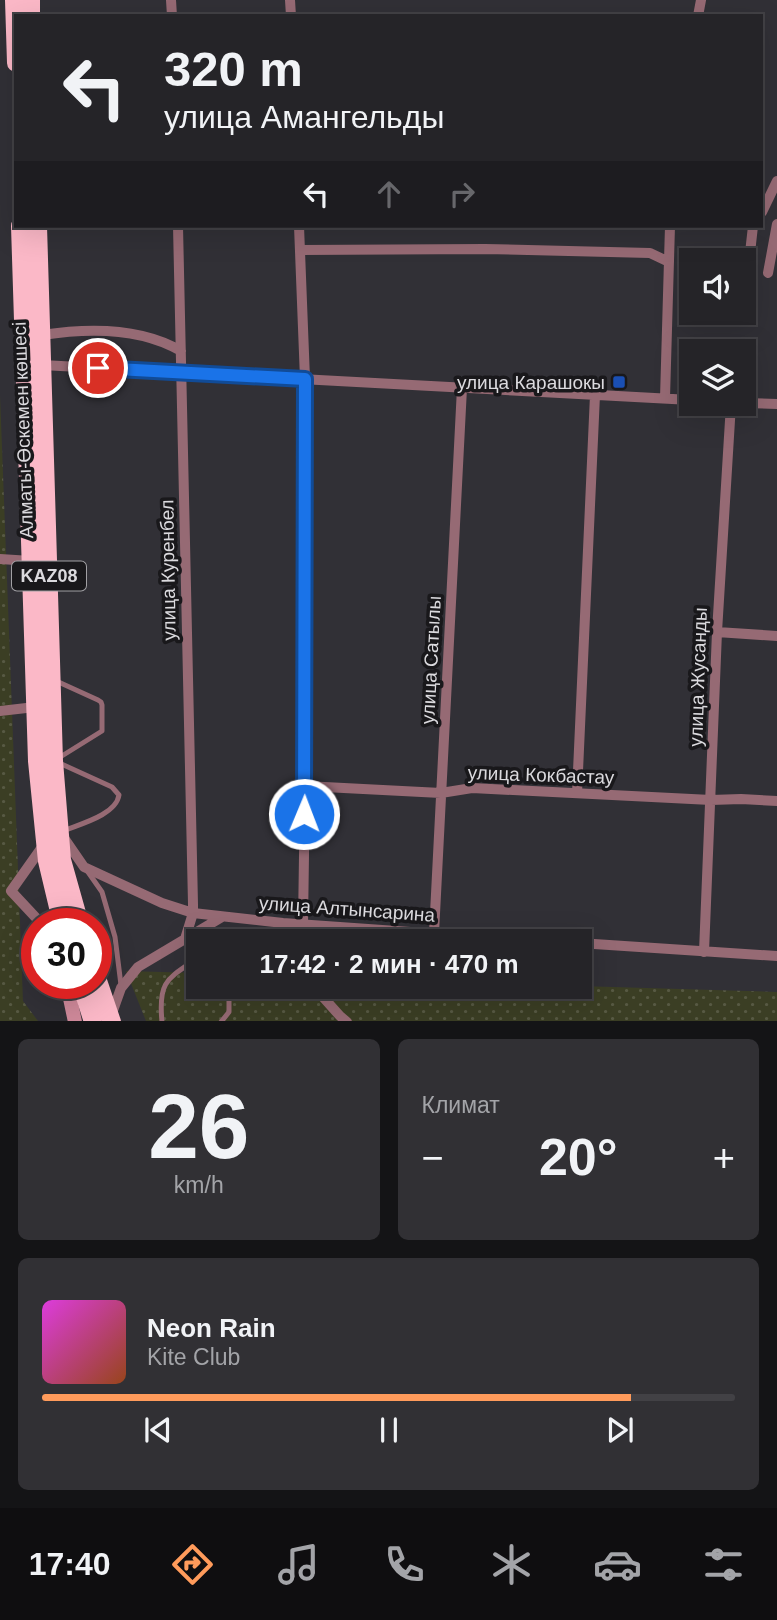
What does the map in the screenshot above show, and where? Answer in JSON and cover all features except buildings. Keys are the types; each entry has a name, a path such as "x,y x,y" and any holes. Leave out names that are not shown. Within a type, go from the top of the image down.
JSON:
{"highway":[{"name":"Алматы-Өскемен көшесі","path":"20,228 36,342 43,365 41,614 35,707 37,761 60,908"},
{"name":"Алматы-Өскемен көшесі","path":"38,228 31,561 52,679 54,761 51,846 62,860 76,908"},
{"path":"90,999 105,1020"},
{"path":"101,999 105,1020"}],"main road":[{"path":"51,846 54,908"},
{"path":"70,999 75,1021"}],"street":[{"path":"763,209 777,181"},
{"path":"763,212 777,224 768,273"},
{"name":"улица Куренбел","path":"178,228 193,914 185,939"},
{"path":"299,228 305,379 303,925"},
{"path":"665,398 670,228"},
{"path":"750,248 752,228"},
{"path":"300,250 650,253 669,262"},
{"path":"36,342 63,332 93,331 149,337 181,351"},
{"path":"43,365 679,399"},
{"name":"улица Сатылы","path":"434,929 463,388"},
{"path":"577,793 595,395"},
{"path":"756,403 777,404"},
{"name":"улица Жусанды","path":"704,952 717,632 730,416"},
{"path":"0,559 31,561"},
{"path":"717,632 777,636"},
{"path":"0,711 35,707"},
{"name":"улица Кокбастау","path":"305,786 441,793 472,789 777,801"},
{"path":"27,908 11,891 51,846 84,867"},
{"name":"улица Алтынсарина","path":"84,867 162,903 193,914 368,929"},
{"path":"105,1020 121,988 138,967 222,917"},
{"path":"283,923 284,929"},
{"path":"592,944 777,956"},
{"path":"325,999 347,1021"}],"lane":[{"path":"52,679 98,700 102,705 102,731 54,761"},
{"path":"51,846 110,810 119,800 119,795 112,788 54,761"},
{"path":"84,867 102,892 114,937 121,988"},
{"path":"162,1021 161,993 167,979 186,966"},
{"path":"221,1021 229,1012 229,999"}],"green space":[{"path":"0,395 21,999 38,1021 0,1021"},
{"path":"126,971 186,973 186,999 592,999 592,986 777,992 777,1021 146,1021"}],"place":[{"name":"улица Карашокы","path":"619,382"}],"route":[{"path":"98,368 305,379 304,814"}]}
